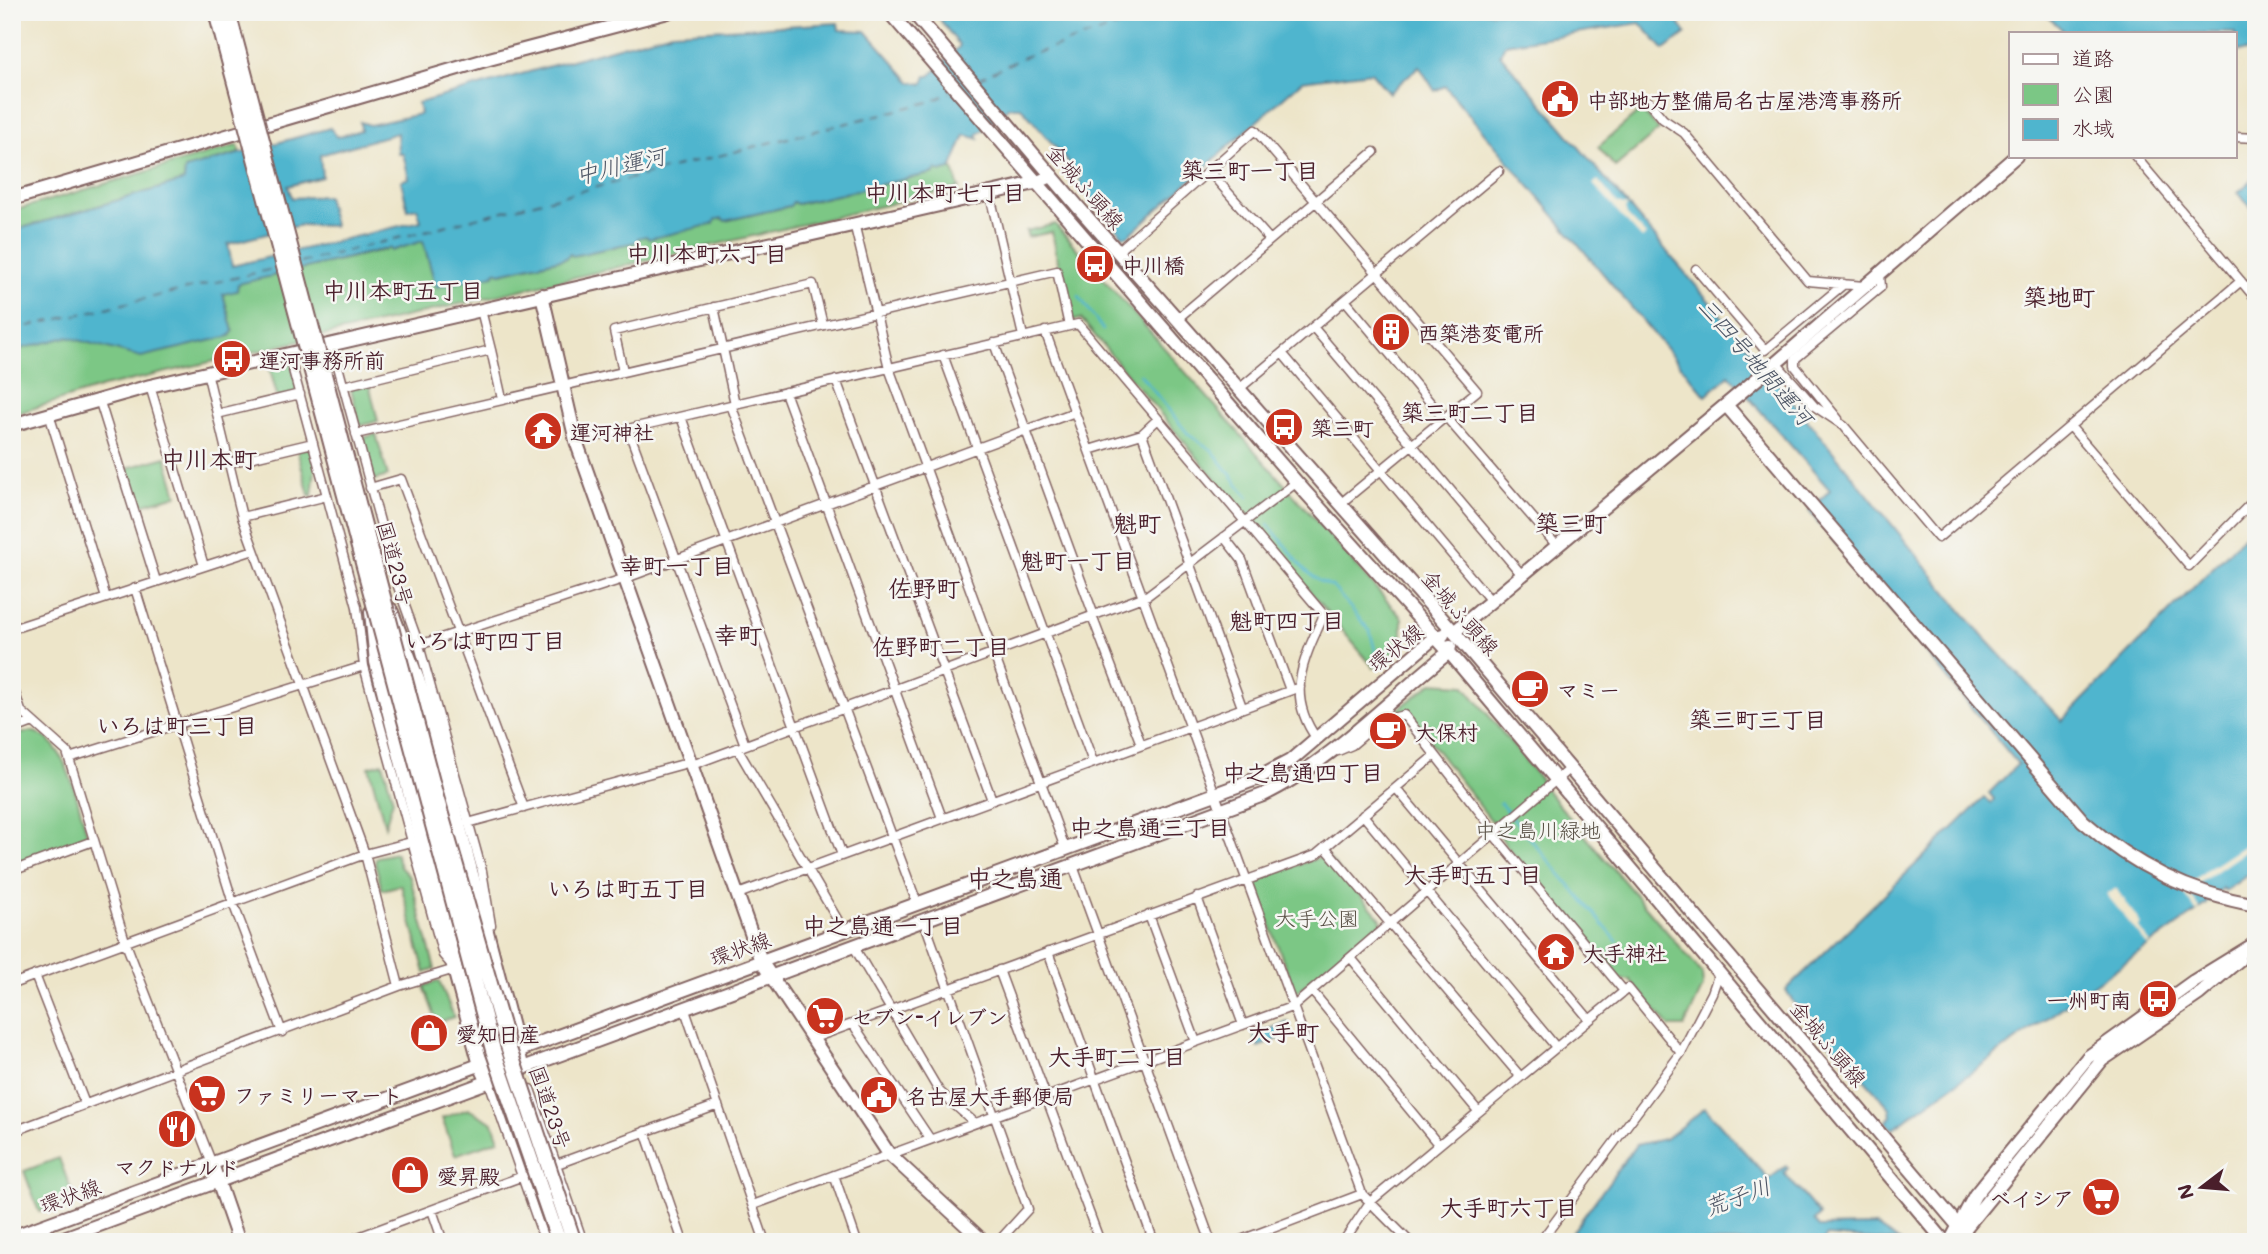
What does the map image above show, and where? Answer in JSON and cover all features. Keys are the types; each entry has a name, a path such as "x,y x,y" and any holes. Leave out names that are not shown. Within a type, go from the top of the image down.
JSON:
{"highway":[{"name":"国道23号","path":"216,12 377,595 508,1046 574,1242"},
{"name":"国道23号","path":"228,12 493,1050 559,1242"},
{"path":"377,595 405,643 441,757 519,1049 522,1069"},
{"path":"377,595 377,662 455,969 481,1065 489,1082"}],"main road":[{"path":"12,199 489,59 667,12"},
{"name":"金城ふ頭線","path":"889,12 1035,183 1449,652 1949,1242"},
{"name":"金城ふ頭線","path":"916,15 1052,176 1454,632 1965,1232"},
{"path":"1454,632 1776,363 2014,158"},
{"path":"12,425 150,386 989,191 1035,183 1052,176"},
{"path":"542,295 576,441 761,961 889,1154 984,1242"},
{"path":"1726,405 2083,821 2124,855 2176,883 2217,897 2256,905"},
{"name":"環状線","path":"12,1237 1274,771 1317,739 1435,637 1454,632 1449,652 1322,757 1281,787 1224,811 53,1242"},
{"path":"1949,1242 1965,1232 1975,1195 2088,1057 2193,981 2256,945"},
{"path":"212,1164 239,1242"}],"street":[{"path":"1649,102 1663,119 1684,133 1808,281 1864,286"},
{"path":"1118,251 1255,130 1478,391 1340,503"},
{"path":"2236,137 2256,138"},
{"path":"1177,318 1374,152"},
{"path":"2137,158 2256,299"},
{"path":"1240,390 1499,170"},
{"path":"1209,171 1270,240"},
{"path":"989,191 1023,336"},
{"path":"855,223 889,368 1065,848"},
{"path":"1696,269 1765,350 1844,284"},
{"path":"356,434 1057,271 1069,326"},
{"path":"1880,274 1881,287 1795,359 1795,366 1938,538 2241,281"},
{"path":"623,371 614,331 813,284 823,325"},
{"path":"1345,300 1557,546"},
{"path":"713,307 733,405 917,903"},
{"path":"481,310 502,399"},
{"path":"576,441 1078,324 1324,615 1310,645 1300,687 1302,719 1317,739"},
{"path":"1313,327 1522,575"},
{"path":"1045,331 1224,811 1362,1194 1410,1242"},
{"path":"994,343 1141,744"},
{"path":"332,344 396,581 419,645 482,872 494,953"},
{"path":"343,386 491,351"},
{"path":"1282,353 1491,601"},
{"path":"12,1132 399,986 455,969 443,955 411,842 364,666 357,607 289,355"},
{"path":"943,355 1093,762"},
{"path":"1776,363 1814,406 1844,426"},
{"path":"207,373 242,517 365,854 399,986"},
{"path":"836,380 992,800"},
{"path":"150,386 204,566"},
{"path":"785,392 942,818"},
{"path":"217,414 300,394"},
{"path":"99,399 156,580"},
{"path":"419,645 626,578 1075,412"},
{"path":"49,414 106,598"},
{"path":"681,417 842,855"},
{"path":"1089,450 1142,434 1158,419"},
{"path":"2070,426 2189,566 2256,498"},
{"path":"628,429 741,747 843,929"},
{"path":"1142,434 1242,707"},
{"path":"229,463 313,443"},
{"path":"370,488 401,479 523,808"},
{"path":"468,823 741,747 1143,597 1297,482"},
{"path":"242,517 327,496"},
{"path":"1224,537 1242,560 1290,690"},
{"path":"12,629 254,550"},
{"path":"135,588 233,903 282,1032"},
{"path":"69,758 364,666"},
{"path":"12,684 21,711 67,752 125,941 212,1164"},
{"path":"738,894 1300,687"},
{"path":"1322,757 1352,745 1380,721 1404,715 1495,834 1624,990"},
{"path":"12,730 33,722"},
{"path":"811,1040 1316,855 1435,755"},
{"path":"752,1205 1294,1006 1570,768"},
{"path":"1396,788 1589,1019"},
{"path":"1363,816 1556,1046"},
{"path":"12,871 93,841"},
{"path":"12,984 365,854 411,842"},
{"path":"1325,847 1520,1076"},
{"path":"1073,866 1211,1242"},
{"path":"1197,897 1244,1025"},
{"path":"1149,915 1196,1042"},
{"path":"924,921 1028,1209 998,1242"},
{"path":"854,947 939,1091 975,1123"},
{"path":"1048,952 1154,1242"},
{"path":"1351,958 1478,1111"},
{"path":"999,970 1100,1242"},
{"path":"1539,1242 1681,1053 1712,993 1719,973"},
{"path":"35,975 85,1104"},
{"path":"1343,1242 1370,1202 1624,990 1628,988 1681,1053"},
{"path":"1312,991 1438,1144"},
{"path":"685,1010 765,1242"},
{"path":"853,1024 930,1139"},
{"path":"522,1069 583,1242"},
{"path":"489,1082 545,1242"},
{"path":"556,1164 718,1104"},
{"path":"645,1131 683,1242"},
{"path":"834,1175 857,1242"},
{"path":"345,1242 523,1176"},
{"path":"1236,1242 1362,1194"},
{"path":"432,1210 443,1242"}],"green space":[{"path":"1641,110 1659,130 1615,167 1598,147"},
{"path":"238,145 240,153 185,169 184,181 12,231 12,211"},
{"path":"952,166 959,188 103,387 12,415 12,351 54,338 233,331 223,294 239,283 423,241 436,287 495,271 501,273 566,258 570,254 574,256 636,242 638,237 722,218 725,221 790,206 792,202 798,204 862,189 865,185 869,187 934,173 936,169 951,169"},
{"path":"1055,224 1402,618 1402,645 1374,668 1081,319 1070,321 1052,232 1028,237 1026,231"},
{"path":"289,355 300,394 278,399 267,359"},
{"path":"369,384 378,421 360,426 351,389"},
{"path":"376,434 388,476 374,480 363,438"},
{"path":"312,446 316,461 312,496 309,495 297,450"},
{"path":"166,457 177,495 138,506 127,468"},
{"name":"中之島川緑地","path":"1432,683 1464,685 1541,780 1542,785 1702,973 1703,987 1684,1027 1670,1027 1630,980 1619,980 1505,844 1493,823 1407,712 1396,711"},
{"path":"30,731 43,736 54,746 62,759 70,775 88,837 86,842 12,868 12,737"},
{"path":"383,763 393,800 385,826 369,767"},
{"path":"396,853 400,867 410,877 435,969 425,973 401,885 382,890 375,862 377,857"},
{"name":"大手公園","path":"1326,855 1381,919 1381,924 1295,993 1255,883 1257,879"},
{"path":"439,981 454,1017 437,1023 424,986"},
{"path":"468,1109 493,1123 499,1140 455,1155 442,1118"},
{"path":"59,1158 74,1198 39,1212 24,1171"}],"water":[{"path":"934,12 1670,12 1686,33 1664,50 1640,23 1505,44 1500,54 1758,359 1974,626 2062,721 2256,524 2256,869 2225,891 2222,888 2211,902 2208,899 2207,904 1892,1129 1886,1122 1891,1116 1890,1108 1838,1049 1834,1049 1803,1009 1798,1010 1786,990 1984,798 1991,803 1994,799 1989,793 2018,764 1809,511 1830,490 1729,375 1706,396 1445,86 1435,91 1419,66 1389,93 1371,72 1302,81 1128,236 1123,236 1080,186 1080,176 1021,107 1009,107 977,135 979,139 965,135 951,169 940,172 936,169 934,173 869,187 865,185 863,189 797,204 793,202 790,206 725,221 722,218 715,220 714,224 649,239 646,236 638,238 636,242 573,256 570,254 566,258 500,273 495,271 494,275 436,287 423,241 391,251 390,248 238,284 237,291 223,294 233,331 230,336 141,357 67,337 12,351 12,231 184,181 185,169 330,128 337,137 361,130 360,122 370,125 420,114 418,103 672,32 838,23 839,30 866,31 911,82 923,84 926,76 930,76 960,46","holes":["397,133 398,153 403,154 409,178 401,181 408,210 417,208 421,221 232,266 228,244 301,225 334,226 327,196 292,198 288,186 322,177 320,155"]},
{"path":"2043,12 2256,12 2256,52 2236,51 2236,32 2065,32"},
{"path":"2256,177 2256,213 2238,192"},
{"path":"1288,1022 1292,1034 1258,1047 1254,1035"},
{"name":"荒子川","path":"1705,1108 1769,1179 1786,1166 1788,1168 1784,1173 1820,1215 1814,1221 1819,1227 1876,1226 1900,1242 1827,1236 1822,1242 1565,1242 1636,1145 1665,1139"}],"pier":[{"path":"1598,180 1617,203 1628,206 1625,209 1627,215 1646,235 1642,239 1593,184"},
{"path":"2256,838 2256,842 2243,853 2188,891 2200,909 2197,912 2183,892 2184,889 2204,872"},
{"path":"2116,888 2141,924 2138,927 2151,944 2148,946 2107,895"}],"waterway":[{"path":"1079,296 1103,330"},
{"path":"1140,374 1189,435 1212,450 1248,497"},
{"path":"1268,524 1304,569 1319,581 1332,586 1370,631 1376,654"},
{"path":"1500,803 1617,941"}],"ferry route":[{"path":"978,79 1024,57 1162,12"},
{"path":"300,263 933,101 951,92"},
{"path":"12,330 277,268"}],"place":[{"name":"中部地方整備局名古屋港湾事務所","path":"1560,99"},
{"name":"中川橋","path":"1095,264"},
{"name":"西築港変電所","path":"1391,332"},
{"name":"運河事務所前","path":"232,359"},
{"name":"築三町","path":"1284,427"},
{"name":"運河神社","path":"543,431"},
{"name":"マミー","path":"1530,689"},
{"name":"大保村","path":"1388,731"},
{"name":"大手神社","path":"1556,952"},
{"name":"一州町南","path":"2158,999"},
{"name":"セブン-イレブン","path":"825,1016"},
{"name":"愛知日産","path":"429,1033"},
{"name":"ファミリーマート","path":"207,1094"},
{"name":"名古屋大手郵便局","path":"879,1095"},
{"name":"マクドナルド","path":"177,1129"},
{"name":"愛昇殿","path":"410,1175"},
{"name":"ベイシア","path":"2101,1197"}],"district":[{"name":"築三町一丁目","path":"1250,170"},
{"name":"中川本町七丁目","path":"945,192"},
{"name":"中川本町六丁目","path":"707,253"},
{"name":"中川本町五丁目","path":"403,290"},
{"name":"築地町","path":"2059,296"},
{"name":"築三町二丁目","path":"1470,412"},
{"name":"中川本町","path":"209,458"},
{"name":"魁町","path":"1137,522"},
{"name":"築三町","path":"1571,522"},
{"name":"魁町一丁目","path":"1078,560"},
{"name":"幸町一丁目","path":"677,565"},
{"name":"佐野町","path":"924,587"},
{"name":"魁町四丁目","path":"1287,620"},
{"name":"幸町","path":"738,634"},
{"name":"いろは町四丁目","path":"485,640"},
{"name":"佐野町二丁目","path":"941,646"},
{"name":"築三町三丁目","path":"1758,719"},
{"name":"いろは町三丁目","path":"177,725"},
{"name":"中之島通四丁目","path":"1303,772"},
{"name":"中之島通三丁目","path":"1150,827"},
{"name":"大手町五丁目","path":"1473,874"},
{"name":"中之島通","path":"1015,877"},
{"name":"いろは町五丁目","path":"628,888"},
{"name":"中之島通一丁目","path":"883,925"},
{"name":"大手町","path":"1283,1031"},
{"name":"大手町二丁目","path":"1117,1056"},
{"name":"大手町六丁目","path":"1509,1207"}],"water label":[{"name":"中川運河","path":"620,165"},
{"name":"三四号地間運河","path":"1756,361"}]}
